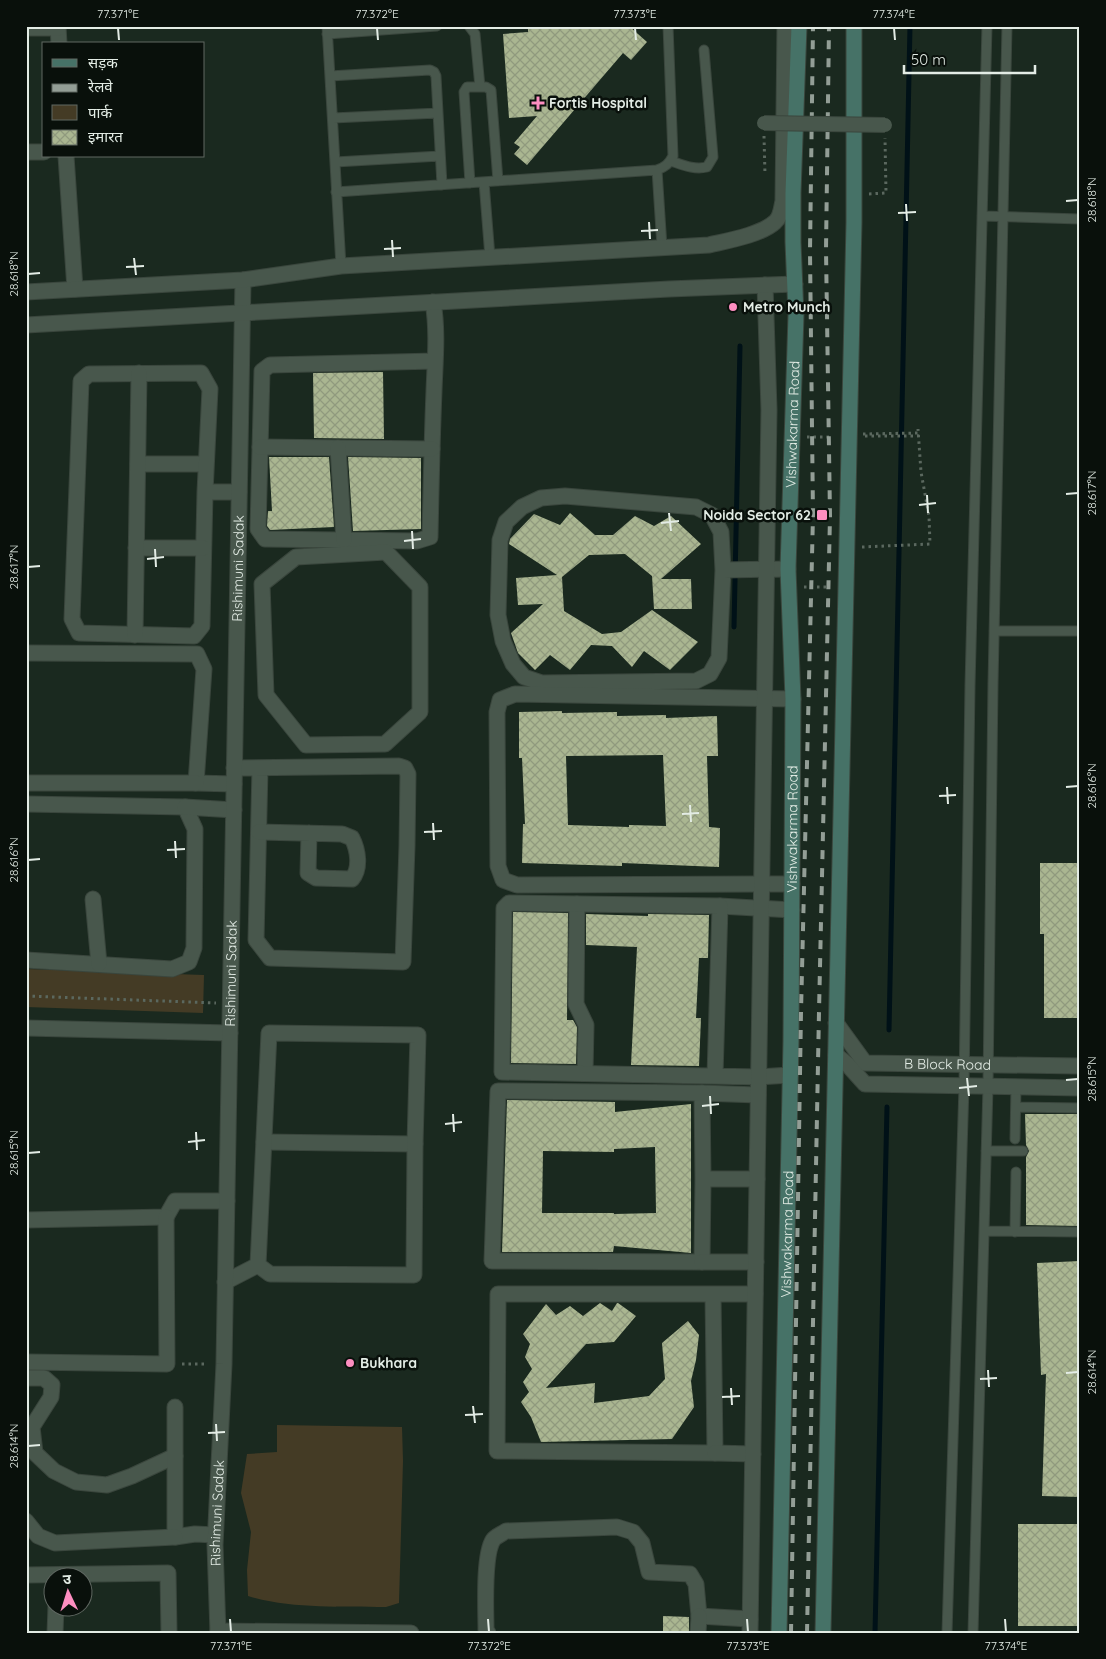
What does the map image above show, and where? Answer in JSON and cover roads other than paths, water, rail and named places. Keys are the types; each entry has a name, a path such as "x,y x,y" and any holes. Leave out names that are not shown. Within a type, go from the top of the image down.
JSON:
{"main road":[{"name":"Vishwakarma Road","path":"779,1633 792,910 793,699 788,569 795,284 793,213 799,26"},
{"path":"823,1633 854,194 854,26"}],"street":[{"path":"26,292 243,280 341,266 709,245 757,232 774,222 781,213 783,194 785,26"},
{"path":"26,28 58,27 59,42"},
{"path":"764,123 885,125"},
{"path":"26,152 42,152"},
{"path":"66,158 75,289"},
{"name":"Rishimuni Sadak","path":"218,1632 215,1535 224,1364 243,280"},
{"path":"26,325 795,284"},
{"path":"699,1616 750,1626 769,410 765,285"},
{"path":"433,302 436,318 435,361 432,449 430,537 418,541 264,539 258,529 262,371 270,365 435,361"},
{"path":"135,635 139,373"},
{"path":"201,373 210,389 205,464 202,626 194,636 79,633 72,619 80,381 89,374 201,373"},
{"path":"260,448 432,449"},
{"path":"338,448 344,540"},
{"path":"138,464 205,464"},
{"path":"205,492 239,492"},
{"path":"565,496 696,508 712,516 721,532 722,570 719,658 710,674 696,681 542,683 524,677 513,664 503,641 498,615 500,540 506,522 522,507 541,498 565,496"},
{"path":"136,548 203,548"},
{"path":"386,552 420,587 420,712 385,744 306,744 266,695 264,622 262,584 296,557 386,552"},
{"path":"722,570 788,569"},
{"path":"237,622 264,622"},
{"path":"236,650 264,650"},
{"path":"26,653 197,654 204,669 196,783"},
{"path":"792,884 517,885 503,880 498,866 497,712 500,700 515,694 793,699"},
{"path":"234,768 399,766 405,768 408,774 403,962 270,958 256,940 260,768"},
{"path":"26,783 234,784"},
{"path":"26,804 185,807 234,810"},
{"path":"26,960 172,969 189,962 194,948 195,829 185,807"},
{"path":"259,832 309,833"},
{"path":"93,899 99,964"},
{"path":"790,1075 759,1077 502,1072 504,908 510,903 720,906 792,910"},
{"path":"576,904 576,1004 586,1025 586,1073"},
{"path":"716,1076 720,906"},
{"name":"B Block Road","path":"836,1023 865,1063 1080,1066"},
{"path":"26,1028 230,1033"},
{"path":"269,1033 418,1035 414,1275 270,1274 258,1265 269,1033"},
{"path":"836,1055 865,1084 1080,1088"},
{"path":"756,1262 492,1261 498,1091 758,1095"},
{"path":"702,1093 702,1262"},
{"path":"264,1142 415,1144"},
{"path":"703,1178 757,1179"},
{"path":"26,1362 167,1364 166,1217 175,1201 227,1201"},
{"path":"26,1220 166,1217"},
{"path":"225,1282 258,1265"},
{"path":"753,1454 497,1451 498,1294 755,1294"},
{"path":"713,1294 716,1453"},
{"path":"26,1378 44,1378 52,1385 51,1397 32,1427 35,1453 54,1471 76,1482 107,1485 132,1476 175,1456"},
{"path":"175,1407 175,1537"},
{"path":"26,1521 38,1536 55,1543 175,1537 195,1534 215,1535"},
{"path":"488,1633 486,1630 485,1597 489,1550 494,1538 506,1531 617,1527 633,1532 642,1544 648,1572 690,1574 696,1584 699,1616 698,1633"},
{"path":"92,1575 168,1573 169,1633"},
{"path":"26,1576 42,1576"},
{"path":"55,1633 56,1616"},
{"path":"218,1632 411,1633"}],"lane":[{"path":"341,266 327,30 437,26"},
{"path":"469,26 475,34 480,87"},
{"path":"336,192 657,170 668,165 673,156 670,26 663,26"},
{"path":"947,1633 965,1065 970,686 987,26"},
{"path":"973,1633 988,1086 994,630 1007,26"},
{"path":"671,161 695,169 701,169 707,167 713,157 704,50"},
{"path":"330,76 430,70 434,72 436,76 442,185"},
{"path":"470,183 464,92 467,87 486,86 491,90 498,181"},
{"path":"333,118 438,113"},
{"path":"335,162 440,156"},
{"path":"657,170 662,247"},
{"path":"484,182 490,257"},
{"path":"982,216 1080,219"},
{"path":"994,630 1080,631"},
{"path":"1015,1138 1016,1086"},
{"path":"1016,1108 1080,1108"},
{"path":"986,1150 1023,1151"},
{"path":"1015,1232 1016,1172"},
{"path":"984,1231 1080,1232"}],"waterway":[{"path":"889,1030 910,26"},
{"path":"734,627 740,346"},
{"path":"875,1633 887,1107"}],"railway":[{"path":"791,1633 801,1012 813,515 810,251 813,26"},
{"path":"807,1633 830,516 826,250 829,26"}],"place":[{"name":"Fortis Hospital","path":"538,103"},
{"name":"Metro Munch","path":"733,307"},
{"name":"Noida Sector 62","path":"822,515"},
{"name":"Bukhara","path":"350,1363"}]}
